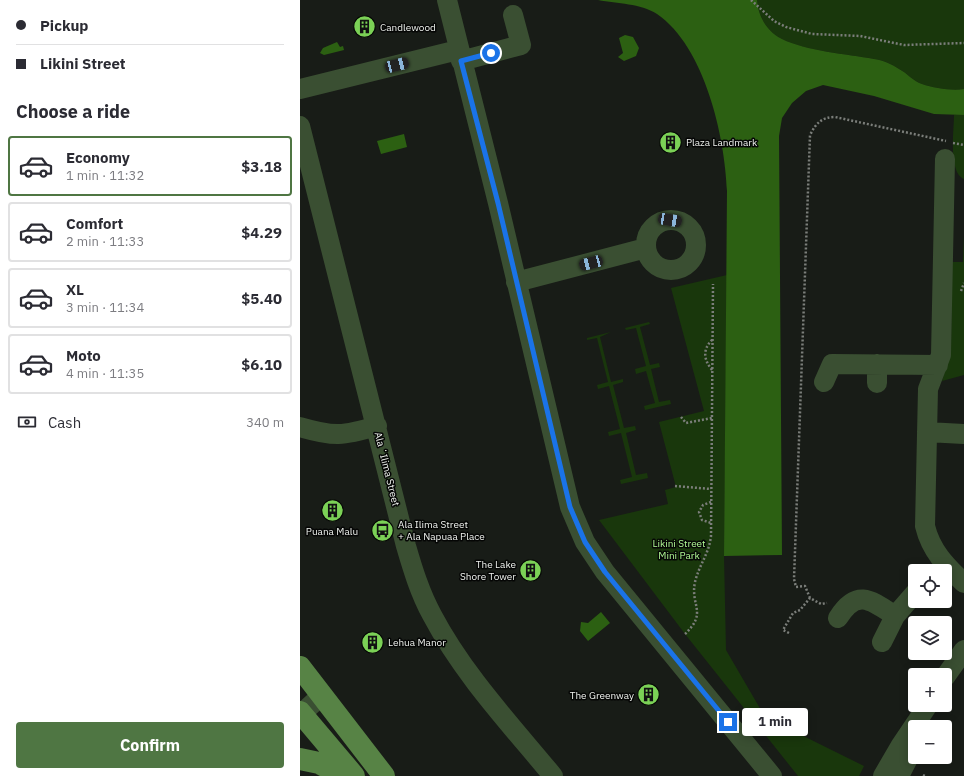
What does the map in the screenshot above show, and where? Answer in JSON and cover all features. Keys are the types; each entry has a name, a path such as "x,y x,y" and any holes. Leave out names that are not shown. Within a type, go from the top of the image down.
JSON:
{"main road":[{"path":"300,668 384,776"},
{"path":"301,714 354,776"},
{"path":"300,759 319,763 343,776"}],"street":[{"path":"447,0 498,203 570,507 585,542 605,572 772,776"},
{"path":"300,89 521,45 513,15"},
{"name":"Ala ʻIlima Street","path":"300,126 377,426 406,546 416,578 432,615 471,675 553,776"},
{"path":"941,564 932,548 925,526 928,389 941,355 945,160"},
{"path":"516,282 646,248"},
{"path":"824,382 832,364 841,356 884,365 938,365"},
{"path":"300,428 336,435 348,434 377,426"},
{"path":"927,432 964,434"},
{"path":"952,575 964,583"},
{"path":"838,618 845,606 854,600 864,599 872,601 895,616"},
{"path":"882,642 895,616 908,601"},
{"path":"951,668 964,650"},
{"path":"301,714 322,695"},
{"path":"883,776 901,745 925,714"},
{"path":"899,776 908,759"}],"path":[{"path":"751,0 763,13 786,28 812,34 860,36 904,44 964,43"},
{"path":"810,598 805,586 796,588 794,579 810,135 814,127 821,119 835,117 964,145"},
{"path":"685,634 696,621 698,614 694,591 698,572 710,548 713,284"},
{"path":"712,340 705,350 705,358 712,370"},
{"path":"680,417 686,423 712,418"},
{"path":"675,486 711,489"},
{"path":"711,502 703,505 699,512 702,520 711,523"}],"green space":[{"path":"757,0 964,0 964,89 943,89 922,84 893,65 880,60 814,49 791,43 777,36 764,23 759,12"},
{"path":"954,115 964,115 964,179 959,175 954,160"},
{"path":"964,236 964,375 942,381 951,349 952,262 963,262"},
{"name":"Likini Street Mini Park","path":"727,275 724,556 726,650 765,717 864,766 859,776 798,776 685,634 599,520 668,504 665,490 676,487 659,422 704,411 671,288"},
{"path":"649,322 650,324 640,327 650,365 659,363 660,367 651,369 659,402 670,400 671,404 645,410 644,406 655,403 646,371 636,374 635,369 646,366 636,328 626,330 625,328"},
{"path":"611,332 600,337 611,382 623,379 623,382 613,385 624,428 635,426 636,430 626,433 636,475 647,473 648,478 621,484 620,480 632,477 621,433 609,436 608,432 620,429 609,386 598,389 597,385 608,382 597,338 587,340 587,338"}],"shaded area":[{"path":"598,0 757,0 759,12 764,23 772,32 782,39 827,52 884,61 896,67 919,83 937,88 964,89 964,115 934,114 874,96 823,85 806,91 792,103 782,118 779,136 782,555 724,556 727,191 722,145 717,120 709,95 700,70 688,48 674,29 657,14 650,10 636,6"},
{"path":"625,35 633,37 639,48 636,56 624,61 618,57 623,53 619,38"},
{"path":"337,42 340,47 343,46 344,50 324,55 320,53 323,48"},
{"path":"404,134 407,147 381,154 377,141"},
{"path":"601,612 610,623 588,641 580,631 581,622 588,623"}],"place":[{"name":"Candlewood","path":"364,27"},
{"name":"Plaza Landmark","path":"670,142"},
{"name":"Puana Malu","path":"332,511"},
{"name":"Ala Ilima Street + Ala Napuaa Place","path":"382,530"},
{"name":"The Lake Shore Tower","path":"531,570"},
{"name":"Lehua Manor","path":"372,642"},
{"name":"The Greenway","path":"649,695"}],"route":[{"path":"491,53 461,61 532,342 570,507 585,542 605,572 728,722"}]}
